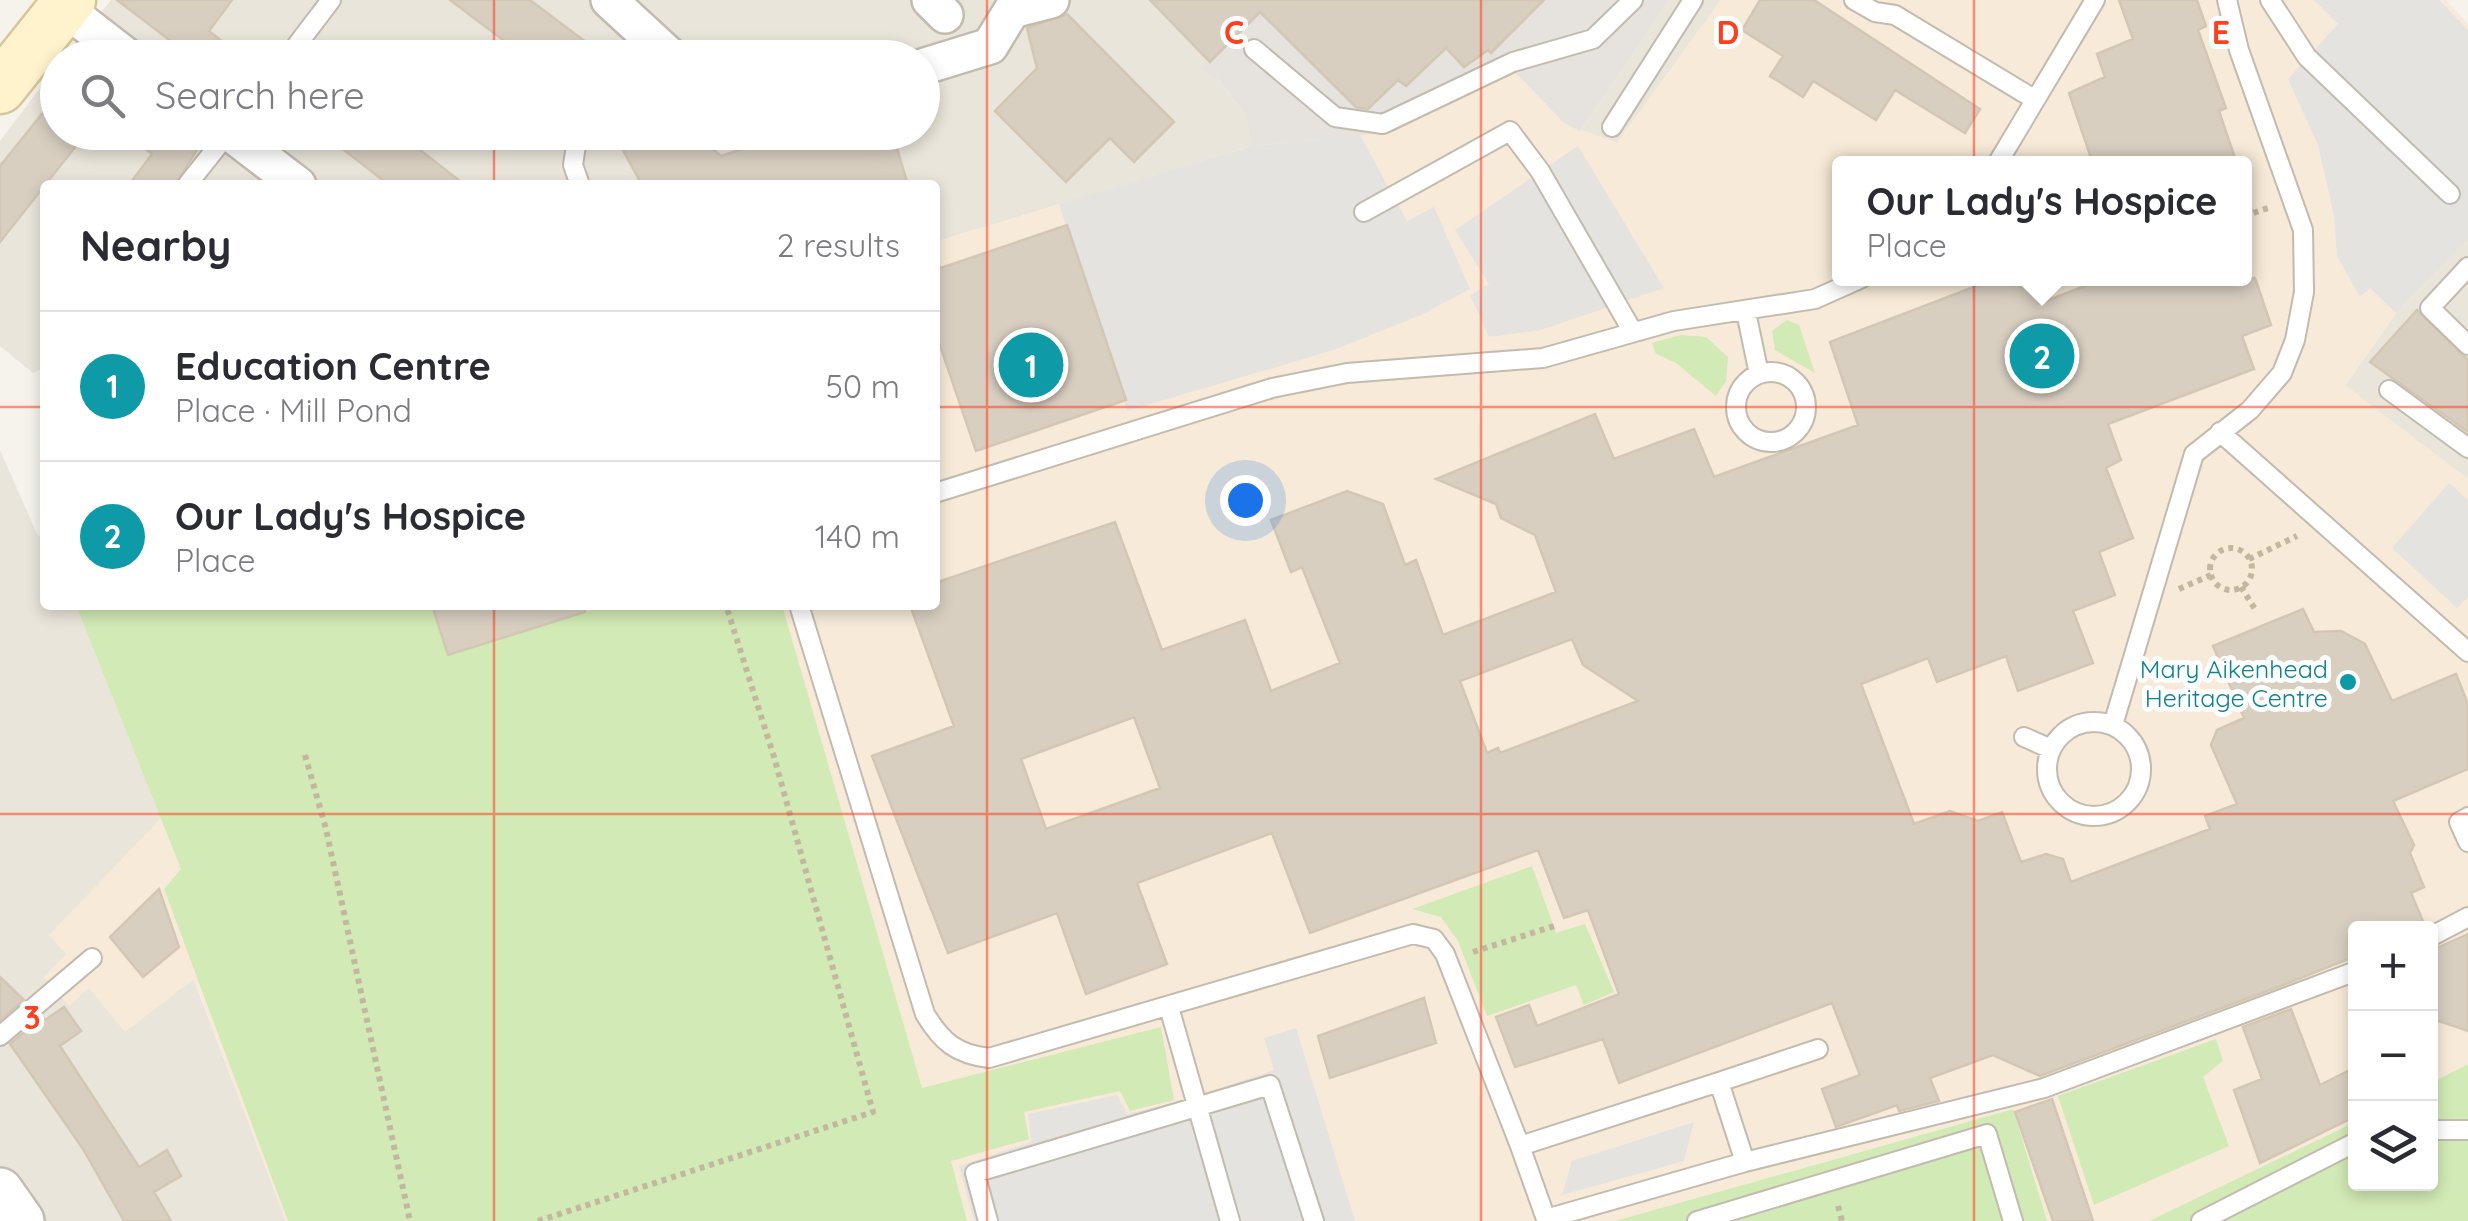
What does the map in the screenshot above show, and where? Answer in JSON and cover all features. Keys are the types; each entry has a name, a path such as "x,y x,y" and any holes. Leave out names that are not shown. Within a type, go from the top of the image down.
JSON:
{"main road":[{"path":"0,88 67,4"}],"street":[{"path":"940,61 990,46 1012,10 1051,0"},
{"path":"67,4 108,40"},
{"path":"252,150 291,180"},
{"path":"0,1190 21,1221"}],"lane":[{"path":"301,40 332,0"},
{"path":"1254,48 1335,117 1383,124 1513,62 1592,39 1632,0"},
{"path":"1612,127 1693,0"},
{"path":"1854,0 1875,12 1895,15 2034,99"},
{"path":"2002,156 2095,0"},
{"path":"2113,725 2194,454 2259,402 2282,373 2304,292 2303,230 2244,66 2227,0"},
{"path":"2270,0 2308,57 2450,194"},
{"path":"1364,212 1510,131 1540,171 1634,332"},
{"path":"191,180 215,150"},
{"path":"576,150 574,164 579,180"},
{"path":"2468,268 2430,308 2468,345"},
{"path":"940,491 1272,388 1347,373 1543,358 1674,320 1815,299 1844,286"},
{"path":"1746,312 1760,374"},
{"path":"1770,372 1791,378 1804,396 1804,420 1789,438 1778,442 1754,439 1738,421 1737,397 1749,379 1760,374 1770,372"},
{"path":"2389,390 2468,448"},
{"path":"2220,432 2468,652"},
{"path":"801,610 926,1014 940,1038 966,1055 989,1058 1413,934 1434,940 1448,960 1546,1218 1745,1162 2044,1088 2348,973"},
{"path":"2091,721 2113,725 2129,737 2140,758 2141,775 2129,800 2116,810 2084,815 2064,806 2047,776 2051,749 2074,725 2091,721"},
{"path":"2024,737 2051,749"},
{"path":"2468,817 2458,822 2468,842"},
{"path":"2438,933 2468,917"},
{"path":"0,1036 92,958"},
{"path":"1169,1006 1230,1221"},
{"path":"1520,1146 1818,1050"},
{"path":"1719,1082 1745,1162"},
{"path":"988,1221 975,1173 1270,1085 1314,1221"},
{"path":"2438,1130 2468,1130"},
{"path":"1697,1221 1987,1134 2013,1221"},
{"path":"2202,1221 2348,1146"}],"path":[{"path":"2046,288 2051,286"},
{"path":"2249,559 2296,538 2314,518"},
{"path":"2221,550 2239,550 2249,559 2250,576 2241,587 2226,589 2211,575 2212,560 2221,550"},
{"path":"2174,587 2180,589 2211,575"},
{"path":"2241,587 2255,609"},
{"path":"538,1221 873,1112 838,999 774,757 728,610"},
{"path":"305,754 326,829 410,1221"},
{"path":"1448,960 1554,926"}],"shaded area":[{"path":"111,0 1150,0 1210,62 1203,67 1218,79 1245,115 1252,146 940,240 940,180 40,180 40,370 33,373 0,346 0,141 40,88 40,150 940,150 940,40 79,40"},
{"path":"1150,0 1669,0 1580,131 1564,123 1515,72 1393,132 1252,146 1245,115 1219,80 1202,68 1209,61"},
{"path":"1669,0 1721,0 1617,143 1580,131"},
{"path":"1721,0 2446,0 2468,24 2468,240 2396,313 2345,385 2468,479 2468,1064 2438,1079 2438,921 2348,921 2348,1125 2149,1221 2047,1221 2012,1109 1615,1221 286,1221 194,979 125,1032 89,988 69,1006 44,977 66,954 49,935 161,818 79,610 940,610 940,240 1252,146 1393,132 1515,72 1564,123 1617,143"},
{"path":"2314,0 2439,0 2468,30 2468,240 2396,313 2370,288 2360,297 2337,256 2334,215 2318,145 2288,79 2338,24"},
{"path":"1360,135 1407,221 1434,207 1470,289 1421,315 1334,350 1127,411 1059,204 1252,146"},
{"path":"1578,146 1664,288 1540,330 1489,337 1470,295 1489,284 1455,230"},
{"path":"2468,240 2468,479 2345,386 2396,313"},
{"path":"0,450 40,535 40,610 79,610 181,869 193,978 286,1221 0,1221"},
{"path":"2449,483 2468,500 2468,597 2457,608 2392,548"},
{"path":"1296,1028 1355,1221 974,1221 959,1166 1031,1142 1028,1114 1117,1095 1127,1114 1181,1101 1274,1070 1264,1038"},
{"path":"1694,1122 1684,1161 1562,1195 1572,1161"}],"green space":[{"path":"1787,320 1799,325 1815,373 1775,350 1772,331"},
{"path":"1681,335 1706,337 1728,357 1726,381 1716,396 1676,363 1656,354 1652,343"},
{"path":"78,610 434,610 448,655 591,610 783,610 922,1088 1161,1027 1174,1100 1130,1111 1120,1091 1024,1112 1029,1139 951,1161 967,1221 288,1221 164,889 181,869"},
{"path":"1532,866 1556,933 1585,924 1614,992 1584,1005 1576,985 1487,1016 1458,941 1441,917 1412,909"},
{"path":"2216,1039 2223,1061 2203,1077 2229,1146 2094,1205 2058,1096"},
{"path":"2468,1064 2468,1221 2149,1221 2348,1125 2348,1191 2438,1191 2438,1079"},
{"path":"2013,1109 2047,1221 1615,1221"}],"building":[{"path":"117,0 232,0 209,31 220,40 169,40"},
{"path":"450,0 530,0 583,40 503,40"},
{"path":"1150,0 1544,0 1491,53 1488,50 1464,67 1446,48 1406,86 1398,80 1368,109 1356,107 1260,12 1210,62"},
{"path":"1760,0 1814,0 1980,109 1965,133 1895,90 1876,120 1813,81 1803,97 1770,76 1783,56 1742,30"},
{"path":"2119,0 2197,0 2206,26 2198,30 2226,108 2219,111 2234,156 2090,156 2069,93 2105,77 2097,54 2133,39"},
{"path":"1067,14 1174,122 1134,162 1110,138 1066,182 995,111 1037,68 1027,28"},
{"path":"40,116 40,150 73,150 49,180 40,180 40,191 0,242 0,166"},
{"path":"147,150 197,150 178,180 133,180 152,154"},
{"path":"344,150 420,150 459,180 383,180"},
{"path":"623,150 714,150 721,156 739,150 897,150 906,180 639,180"},
{"path":"1067,225 1126,400 976,451 940,346 940,268"},
{"path":"2255,278 2271,325 2242,336 2254,369 2108,424 2121,460 2106,468 2133,538 2099,552 2115,595 2073,611 2093,663 2018,691 2006,656 1937,682 1928,658 1861,684 1914,824 1950,811 1978,821 2002,812 2021,862 2046,854 2063,859 2071,882 2210,829 2205,816 2237,804 2211,745 2217,730 2244,718 2213,646 2303,609 2314,632 2341,631 2365,644 2392,701 2456,674 2468,704 2468,769 2393,801 2414,845 2410,853 2424,887 2411,893 2423,921 2348,921 2348,959 2040,1076 1993,1055 1930,1078 1939,1101 1899,1111 1897,1105 1836,1127 1822,1089 1860,1075 1832,1003 1619,1083 1603,1039 1515,1067 1496,1017 1529,1005 1537,1026 1619,994 1588,910 1564,918 1538,850 1310,933 1272,833 1137,883 1167,964 1086,994 1057,913 948,953 872,756 954,726 912,610 940,610 940,581 1115,522 1162,650 1245,620 1271,691 1340,663 1302,567 1291,572 1271,520 1347,491 1383,504 1405,565 1416,560 1443,635 1556,592 1535,535 1501,518 1496,504 1436,479 1595,414 1614,459 1694,429 1714,477 1858,425 1830,342 1976,286 2032,286 2038,304 2085,286 2252,286","holes":["1572,639 1583,665 1638,701 1500,753 1498,748 1487,753 1460,681","1134,717 1160,788 1046,829 1021,759"]},
{"path":"2417,310 2468,360 2468,432 2370,362"},
{"path":"434,610 585,610 585,612 448,655"},
{"path":"159,889 179,947 143,977 110,937"},
{"path":"2468,934 2468,1031 2438,1021 2438,947"},
{"path":"0,977 24,1000 0,1020"},
{"path":"1424,998 1436,1043 1330,1078 1318,1036"},
{"path":"64,1007 81,1031 60,1046 139,1167 167,1150 181,1176 154,1192 171,1221 124,1221 83,1149 10,1044 42,1017 45,1020"},
{"path":"2291,1009 2320,1085 2348,1071 2348,1120 2260,1163 2234,1090 2262,1079 2243,1027"},
{"path":"2052,1099 2093,1221 2053,1221 2015,1112"}],"place":[{"name":"Our Lady's Hospice","path":"2042,356"},
{"name":"Education Centre","path":"1031,365"},
{"name":"Mary Aikenhead Heritage Centre","path":"2348,682"}]}
